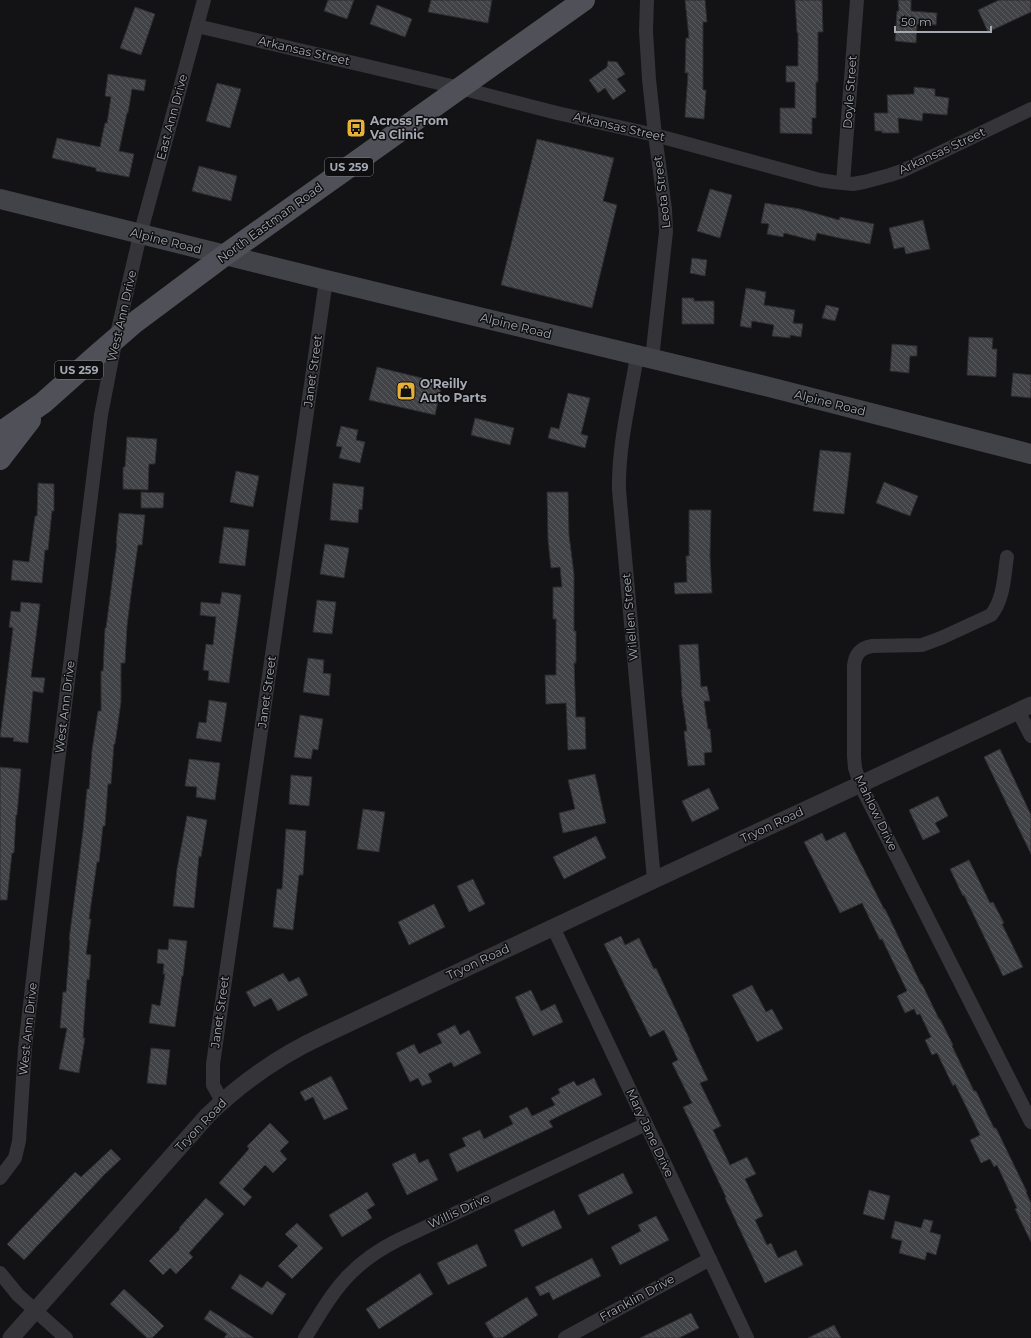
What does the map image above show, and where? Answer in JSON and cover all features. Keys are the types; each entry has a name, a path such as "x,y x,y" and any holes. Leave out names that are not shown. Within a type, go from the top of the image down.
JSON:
{"main road":[{"name":"North Eastman Road","path":"0,433 43,403 116,338 225,255 584,0"},
{"name":"Alpine Road","path":"0,199 1031,454"},
{"name":"North Eastman Road","path":"0,459 43,403"}],"street":[{"name":"East Ann Drive","path":"140,234 204,0"},
{"name":"Leota Street","path":"645,358 666,232 665,209 655,135 647,42 647,0"},
{"name":"Doyle Street","path":"843,183 857,0"},
{"name":"Arkansas Street","path":"197,26 460,88 557,113 655,135 820,180 843,183 864,182 902,171 1031,109"},
{"name":"West Ann Drive","path":"0,1178 15,1158 19,1142 25,1048 101,415 116,338 140,234"},
{"name":"Janet Street","path":"222,1101 213,1085 213,1064 326,280"},
{"name":"Wilellen Street","path":"645,358 623,441 619,490 654,880"},
{"name":"Mahlow Drive","path":"1007,557 1000,600 992,615 922,645 872,646 865,647 857,653 854,660 854,756 855,768 860,784 1031,1122"},
{"name":"Tryon Road","path":"11,1338 195,1128 222,1101 273,1062 307,1043 553,927 1025,708"},
{"path":"1025,708 1031,736"},
{"name":"Mary Jane Drive","path":"553,927 747,1338"},
{"name":"Willis Drive","path":"305,1338 338,1287 361,1263 379,1250 646,1124"},
{"name":"Franklin Drive","path":"565,1338 710,1258"},
{"path":"0,1273 15,1292 66,1338"}],"building":[{"path":"328,0 354,0 347,19 324,11"},
{"path":"431,0 492,0 488,23 428,12"},
{"path":"685,0 705,0 707,22 703,22 703,90 706,90 704,119 685,117 688,73 685,73 686,38 689,38"},
{"path":"795,0 822,0 823,32 818,32 816,118 812,118 812,134 780,133 780,108 795,108 795,82 786,82 786,66 798,66 798,33"},
{"path":"898,0 911,0 911,11 937,13 936,25 917,24 916,43 895,41 897,11 899,11"},
{"path":"999,0 1031,0 1031,12 988,32 978,10"},
{"path":"377,5 412,19 405,37 370,24"},
{"path":"135,7 155,14 141,55 120,48"},
{"path":"608,61 617,62 625,74 617,79 626,91 613,100 605,88 598,93 589,80 607,67"},
{"path":"108,74 146,80 144,91 132,89 119,151 134,154 129,177 96,171 96,168 52,158 57,138 100,147 105,123 107,123 111,97 105,96"},
{"path":"217,83 241,89 230,128 206,121"},
{"path":"914,87 935,89 935,96 949,98 947,115 923,113 922,121 898,118 899,133 882,133 882,131 875,131 874,113 888,113 887,95 914,94"},
{"path":"537,139 614,158 603,201 617,205 592,308 501,285"},
{"path":"199,166 237,176 231,201 192,191"},
{"path":"710,189 732,195 720,238 697,231"},
{"path":"765,203 800,209 839,220 840,217 874,224 870,244 817,233 815,241 784,233 783,237 767,234 769,224 761,223"},
{"path":"923,220 930,249 906,254 904,247 894,249 889,228"},
{"path":"692,258 707,260 705,276 690,273"},
{"path":"746,288 766,292 764,305 795,310 793,323 803,324 801,337 790,335 790,338 772,336 774,325 752,321 751,328 740,326"},
{"path":"682,298 694,298 694,301 714,301 714,324 682,324"},
{"path":"826,305 839,308 835,321 822,318"},
{"path":"969,337 993,338 992,349 997,349 996,377 967,375"},
{"path":"892,344 917,346 917,356 910,356 909,373 890,371"},
{"name":"O'Reilly Auto Parts","path":"377,367 442,383 435,415 369,400"},
{"path":"1013,373 1031,375 1031,398 1011,396"},
{"path":"568,393 590,398 581,434 588,436 585,448 548,438 551,427 559,429"},
{"path":"475,418 514,428 510,445 471,435"},
{"path":"341,426 358,430 356,440 365,442 360,463 339,458 342,447 336,446"},
{"path":"127,437 157,439 155,464 149,464 148,490 123,489 123,467 125,467"},
{"path":"820,450 851,453 844,514 813,511"},
{"path":"236,471 259,476 253,507 230,502"},
{"path":"884,482 918,496 910,516 876,503"},
{"path":"38,483 54,484 54,511 52,511 48,550 45,550 42,583 11,580 13,560 29,562 35,516 37,516"},
{"path":"333,483 364,487 362,510 359,509 358,523 330,520"},
{"path":"141,492 164,493 163,508 141,508"},
{"path":"547,492 568,492 569,535 574,574 574,631 576,631 576,663 574,663 576,717 585,717 586,749 568,750 566,703 546,704 545,675 556,675 556,619 553,619 553,587 562,587 560,567 551,568 548,540"},
{"path":"689,510 711,510 710,556 712,593 675,594 674,583 687,582 686,556 689,556"},
{"path":"119,513 145,515 142,545 138,545 132,587 127,626 125,663 121,663 121,702 114,744 111,784 108,784 105,826 103,826 99,862 97,862 89,919 91,919 86,954 91,955 89,980 87,979 83,1038 85,1038 79,1073 59,1069 67,1028 60,1028 63,992 66,992 69,940 87,789 89,789 92,750 98,711 101,711 101,671 103,671 105,628 117,543"},
{"path":"224,527 249,530 245,566 219,563"},
{"path":"325,544 349,548 344,578 320,574"},
{"path":"222,592 241,595 229,683 208,680 209,671 203,670 206,644 213,645 216,617 200,615 201,602 220,604"},
{"path":"317,600 336,602 332,634 313,632"},
{"path":"21,602 40,604 31,677 45,678 43,693 33,691 28,743 13,741 14,738 0,737 13,628 9,627 11,611 20,612"},
{"path":"698,644 701,687 707,686 710,701 704,701 708,729 710,729 712,752 704,753 705,765 688,766 684,731 687,731 681,690 679,645"},
{"path":"308,658 324,660 323,673 331,674 329,696 303,692"},
{"path":"209,700 227,703 221,742 196,738 199,722 206,723"},
{"path":"300,715 323,719 318,750 313,749 311,759 294,757"},
{"path":"1000,749 1031,815 1031,854 984,757"},
{"path":"189,759 220,763 215,800 196,797 197,787 185,786"},
{"path":"0,767 21,769 14,853 12,853 7,900 0,900"},
{"path":"595,774 606,823 563,833 559,813 575,809 568,780"},
{"path":"291,775 312,777 309,806 289,804"},
{"path":"709,788 719,809 692,822 682,801"},
{"path":"938,796 948,816 935,823 940,832 923,840 909,810"},
{"path":"363,809 385,812 379,852 357,849"},
{"path":"187,816 207,820 201,857 199,856 194,908 173,906 177,869"},
{"path":"286,829 306,831 303,875 299,875 293,930 273,927 277,889 282,889"},
{"path":"845,832 953,1045 952,1046 974,1091 976,1091 994,1128 996,1128 1027,1192 1031,1203 1031,1242 1015,1209 1017,1208 997,1165 994,1167 990,1159 981,1163 970,1140 980,1135 955,1084 953,1086 937,1053 932,1055 925,1040 931,1037 920,1014 917,1015 914,1009 905,1013 897,996 907,991 882,939 880,940 862,903 840,913 804,842 822,833 826,841"},
{"path":"596,836 606,858 564,879 553,857"},
{"path":"969,860 990,903 993,902 1004,923 1002,924 1023,967 1003,976 950,869"},
{"path":"473,879 485,904 469,912 457,886"},
{"path":"434,904 445,927 409,945 398,922"},
{"path":"621,936 625,945 639,938 654,969 656,968 708,1080 700,1083 721,1126 713,1130 730,1165 747,1157 756,1174 745,1179 763,1216 755,1220 767,1245 771,1243 778,1258 796,1250 803,1265 765,1283 683,1107 692,1103 672,1063 678,1060 664,1030 650,1037 604,944"},
{"path":"169,939 187,941 175,1027 149,1023 152,1004 160,1006 165,974 163,974 164,964 157,963 158,949 168,950"},
{"path":"283,973 289,982 299,977 308,995 278,1011 271,998 254,1007 246,992"},
{"path":"752,985 766,1012 772,1009 783,1029 757,1042 732,995"},
{"path":"531,990 541,1011 555,1004 563,1022 533,1036 515,997"},
{"path":"455,1025 460,1035 469,1030 481,1053 454,1067 451,1062 428,1074 432,1082 422,1086 418,1078 410,1082 396,1053 414,1044 419,1054 442,1043 437,1034"},
{"path":"151,1048 170,1050 166,1085 147,1083"},
{"path":"331,1076 348,1109 324,1120 313,1097 305,1101 300,1092"},
{"path":"594,1078 602,1095 549,1121 553,1127 457,1172 449,1154 466,1146 462,1138 480,1130 484,1139 513,1124 509,1116 527,1107 532,1116 555,1105 551,1098 560,1093 558,1089 574,1081 577,1086"},
{"path":"270,1123 289,1142 280,1151 287,1159 273,1173 265,1165 243,1189 252,1197 244,1206 219,1183 249,1149 247,1146"},
{"path":"111,1149 121,1159 24,1260 7,1244 75,1172 81,1177"},
{"path":"415,1153 419,1163 428,1159 438,1180 407,1195 392,1164"},
{"path":"623,1173 633,1193 588,1215 578,1195"},
{"path":"869,1190 890,1196 884,1220 863,1214"},
{"path":"367,1192 375,1205 367,1210 372,1218 342,1237 329,1215"},
{"path":"206,1198 224,1214 189,1253 193,1257 176,1274 170,1268 163,1275 149,1261 180,1229 179,1228"},
{"path":"554,1210 562,1228 522,1247 514,1230"},
{"path":"656,1216 669,1240 620,1265 611,1247 641,1231 638,1225"},
{"path":"924,1219 933,1221 930,1232 941,1235 936,1255 927,1252 925,1260 899,1253 902,1241 891,1238 895,1221 921,1228"},
{"path":"297,1223 323,1248 292,1279 278,1266 298,1246 285,1234"},
{"path":"477,1244 487,1266 448,1285 437,1263"},
{"path":"592,1258 601,1276 553,1300 549,1292 540,1296 535,1287"},
{"path":"420,1273 433,1294 379,1329 366,1309"},
{"path":"240,1274 262,1288 267,1281 286,1294 272,1315 231,1288"},
{"path":"124,1289 164,1326 152,1338 147,1338 110,1304"},
{"path":"527,1297 538,1315 502,1338 494,1338 485,1323"},
{"path":"210,1310 254,1338 224,1338 227,1334 204,1319"},
{"path":"691,1313 699,1328 679,1338 640,1338"},
{"path":"834,1325 841,1338 808,1338"}],"place":[{"name":"Across From Va Clinic","path":"356,128"},
{"name":"O'Reilly Auto Parts","path":"406,391"}]}
